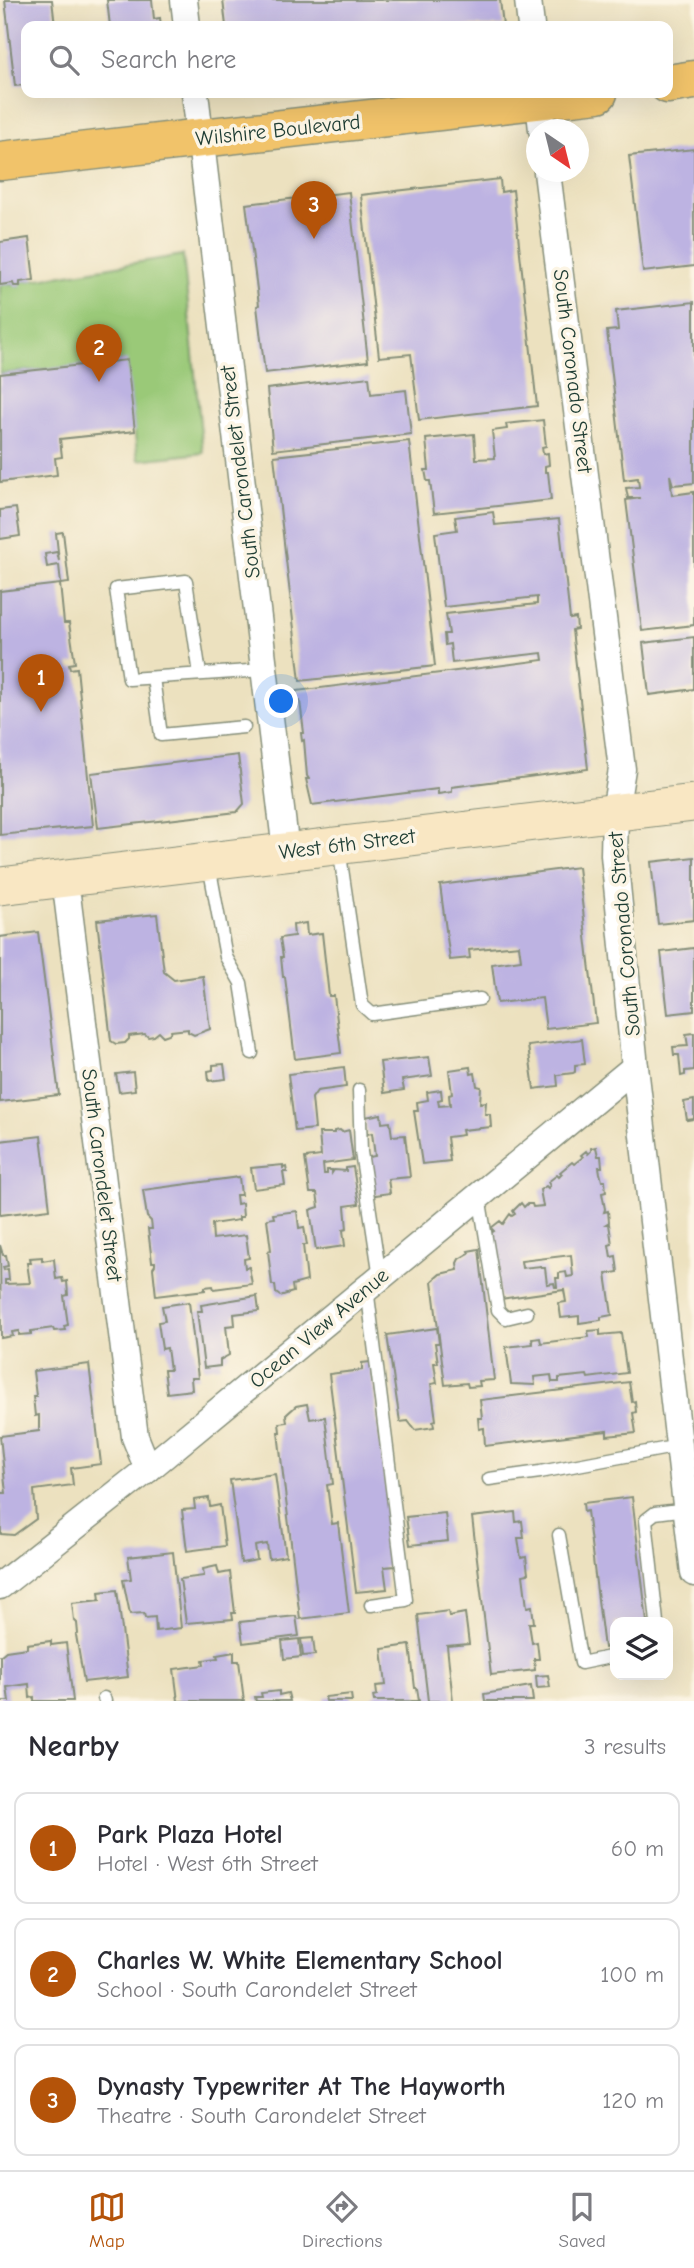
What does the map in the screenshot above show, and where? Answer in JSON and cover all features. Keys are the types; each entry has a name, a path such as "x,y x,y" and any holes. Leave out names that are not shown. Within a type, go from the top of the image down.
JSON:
{"main road":[{"path":"673,83 694,80"},
{"name":"Wilshire Boulevard","path":"0,161 200,138 539,108 578,98"},
{"name":"West 6th Street","path":"0,887 694,803"}],"street":[{"path":"184,0 186,21"},
{"path":"528,0 530,21"},
{"name":"South Carondelet Street","path":"196,98 286,851"},
{"name":"South Coronado Street","path":"548,182 622,769 615,813 614,855 635,1067 694,1573"},
{"name":"South Carondelet Street","path":"65,879 135,1437 148,1469"},
{"name":"Ocean View Avenue","path":"0,1586 148,1469 635,1067"}],"lane":[{"path":"200,674 186,582 116,589 129,679 264,670"},
{"path":"153,678 161,735 244,727"},
{"path":"338,844 362,1005 372,1013 480,999"},
{"path":"209,861 226,957 241,983 252,1053"},
{"path":"359,1090 361,1152 406,1600 370,1605"},
{"path":"479,1196 498,1310 506,1318 527,1313"},
{"path":"489,1479 679,1446"},
{"path":"656,1617 646,1520 655,1513 687,1509"},
{"path":"559,1535 581,1663 610,1657"}],"green space":[{"path":"183,255 203,453 138,460 126,361 0,374 0,285 13,283 14,286 20,286 20,282"}],"building":[{"path":"5,0 52,0 54,21 21,21 21,85 15,86"},
{"path":"107,0 152,0 154,19 160,18 160,21 109,21"},
{"path":"223,0 500,0 502,21 225,21"},
{"path":"694,149 694,266 643,272 629,156"},
{"path":"500,179 501,192 513,190 537,406 419,420 411,354 379,357 361,195"},
{"path":"349,192 368,361 265,373 246,204"},
{"path":"29,238 34,280 20,282 20,286 14,286 13,283 0,285 0,242"},
{"path":"694,302 694,483 673,485 670,475 672,495 694,492 694,625 642,631 626,500 641,498 628,498 626,488 639,487 638,478 624,480 607,331 618,330 616,311"},
{"path":"127,360 135,431 60,439 62,457 55,458 57,475 0,482 0,374"},
{"path":"369,377 371,394 406,390 411,434 273,450 267,389"},
{"path":"543,420 546,446 542,447 543,454 548,453 549,465 545,466 545,472 548,472 551,500 434,513 430,481 427,481 425,470 429,470 426,439 474,434 476,459 495,458 492,431 507,429 506,424"},
{"path":"409,441 435,666 300,681 274,456"},
{"path":"16,508 20,536 0,539 0,510"},
{"path":"493,512 495,525 559,519 570,619 576,618 577,629 572,630 588,769 452,787 452,792 438,794 438,789 312,805 306,779 309,779 301,733 304,733 300,701 297,701 296,691 543,660 542,653 452,663 450,644 445,645 444,634 449,634 446,614 537,604 537,597 444,607 435,533 457,530 455,517"},
{"path":"63,532 69,583 61,584 59,565 47,567 45,554 57,552 59,561 56,533"},
{"path":"60,584 64,623 69,623 75,663 69,664 70,669 77,668 93,826 0,835 0,591"},
{"path":"694,637 694,689 649,695 643,643"},
{"path":"238,755 244,804 237,812 98,828 91,773"},
{"path":"694,857 694,920 658,924 651,862"},
{"path":"578,867 596,1023 546,1029 542,998 497,1003 492,964 521,960 519,945 469,950 470,958 450,960 440,885"},
{"path":"157,914 164,972 174,980 203,976 210,1029 194,1035 188,1032 188,1029 171,1031 163,1036 159,1032 148,1037 145,1034 129,1036 125,1043 116,1044 111,1041 97,920"},
{"path":"306,923 307,935 322,933 329,996 334,996 341,1053 295,1059 280,938 294,936 293,925"},
{"path":"38,932 59,1095 0,1102 0,937"},
{"path":"694,948 694,1011 668,1014 661,952"},
{"path":"694,1033 694,1070 685,1071 685,1075 681,1076 679,1055 674,1055 673,1047 688,1046 686,1034"},
{"path":"582,1039 585,1064 575,1065 573,1073 557,1075 558,1086 534,1089 528,1046"},
{"path":"429,1057 432,1076 402,1080 404,1090 384,1093 380,1062"},
{"path":"224,1064 226,1079 209,1081 208,1071 213,1070 213,1065"},
{"path":"344,1067 346,1087 317,1091 312,1098 315,1129 295,1131 288,1074"},
{"path":"470,1067 471,1074 475,1073 477,1086 481,1087 480,1103 486,1102 485,1114 490,1114 491,1127 462,1130 463,1135 447,1137 450,1161 422,1164 414,1111 418,1111 417,1102 428,1100 427,1092 441,1090 442,1099 438,1100 439,1106 450,1105 449,1095 452,1094 449,1070"},
{"path":"133,1072 135,1090 119,1092 116,1074"},
{"path":"694,1100 694,1119 687,1120 684,1102"},
{"path":"381,1114 382,1123 390,1122 392,1136 405,1135 410,1177 388,1179 390,1193 368,1196 363,1158 375,1156 372,1133 367,1134 365,1117"},
{"path":"349,1130 353,1160 323,1164 324,1174 327,1174 327,1170 332,1170 332,1173 334,1170 346,1171 346,1168 353,1167 359,1204 345,1206 345,1246 316,1250 310,1210 319,1207 317,1193 310,1193 305,1158 321,1156 319,1133 334,1133"},
{"path":"41,1136 50,1209 0,1215 0,1141"},
{"path":"596,1147 598,1156 601,1156 602,1167 599,1167 606,1192 602,1193 604,1212 608,1211 609,1222 606,1224 609,1224 611,1257 616,1256 618,1272 606,1274 612,1315 601,1317 601,1320 579,1323 579,1316 561,1318 559,1303 566,1302 564,1290 500,1299 491,1233 494,1231 491,1228 500,1221 503,1224 510,1214 515,1214 513,1211 521,1203 524,1207 527,1204 532,1204 533,1207 543,1206 540,1190 546,1186 548,1188 548,1182 557,1175 559,1177 562,1174 560,1172 583,1157 581,1155 586,1151 588,1154 591,1148","holes":["571,1255 573,1276 567,1277 566,1272 559,1273 555,1287 554,1283 547,1284 545,1268 522,1268 521,1261"]},
{"path":"283,1165 287,1172 283,1172 285,1185 254,1189 251,1168"},
{"path":"239,1177 241,1195 236,1195 237,1204 242,1203 243,1217 212,1224 213,1239 246,1235 249,1258 244,1259 245,1268 249,1267 252,1284 214,1289 213,1286 205,1287 205,1290 156,1296 153,1268 155,1262 152,1262 148,1229 152,1229 151,1221 147,1217 143,1190"},
{"path":"297,1211 299,1228 304,1227 307,1245 303,1245 307,1281 292,1285 293,1292 280,1296 276,1293 275,1285 272,1285 267,1219 274,1218 273,1214"},
{"path":"0,1245 8,1266 3,1267 4,1270 8,1269 9,1280 5,1280 5,1284 30,1283 27,1263 31,1263 30,1258 42,1257 42,1261 54,1259 56,1279 67,1281 68,1295 64,1296 68,1325 64,1326 65,1330 54,1331 53,1328 19,1335 19,1331 12,1332 13,1336 1,1338"},
{"path":"479,1249 494,1380 479,1381 480,1386 468,1387 467,1383 445,1385 432,1281 440,1274 458,1270 459,1259 469,1253 468,1251"},
{"path":"257,1296 259,1311 234,1314 235,1325 226,1326 229,1355 220,1360 220,1366 204,1368 197,1311 202,1311 201,1305"},
{"path":"189,1302 198,1378 191,1378 192,1390 167,1393 164,1370 170,1370 167,1348 162,1349 158,1322 165,1321 162,1306"},
{"path":"437,1328 439,1343 435,1343 438,1363 434,1363 437,1383 431,1384 436,1420 433,1421 434,1427 415,1430 408,1421 400,1422 387,1335"},
{"path":"600,1330 600,1335 621,1333 627,1373 588,1378 587,1375 559,1378 559,1382 552,1382 551,1375 534,1377 535,1385 511,1384 506,1347 533,1344 532,1339 540,1338 541,1343 589,1337 588,1331"},
{"path":"370,1362 396,1566 384,1567 387,1589 356,1592 329,1374 362,1370 362,1363"},
{"path":"89,1364 101,1464 71,1468 73,1485 34,1490 36,1519 14,1535 1,1534 0,1493 6,1493 0,1436 39,1431 39,1415 35,1416 33,1396 36,1396 33,1371"},
{"path":"629,1382 632,1402 635,1401 636,1412 633,1413 636,1433 607,1436 607,1431 485,1446 484,1428 479,1429 478,1418 482,1418 480,1400"},
{"path":"307,1404 310,1419 325,1417 333,1484 327,1485 332,1524 338,1523 349,1613 300,1619 278,1432 279,1423 287,1422 286,1415 296,1406"},
{"path":"275,1474 286,1556 269,1559 267,1544 255,1546 257,1560 241,1563 230,1480"},
{"path":"632,1497 646,1617 610,1617 610,1647 604,1648 587,1511 584,1512 583,1503"},
{"path":"209,1498 210,1507 220,1505 225,1546 187,1551 182,1510 195,1509 194,1500"},
{"path":"515,1512 516,1522 522,1521 524,1538 518,1538 521,1558 526,1557 528,1574 523,1575 527,1607 532,1606 534,1623 529,1623 532,1643 537,1642 539,1659 534,1659 535,1670 491,1675 472,1517"},
{"path":"445,1513 448,1541 410,1545 406,1517"},
{"path":"173,1552 181,1628 156,1631 155,1617 145,1618 144,1613 130,1614 123,1580 131,1579 128,1557"},
{"path":"217,1566 219,1574 230,1572 235,1613 232,1613 233,1619 186,1623 180,1579 204,1576 203,1569"},
{"path":"117,1590 128,1677 84,1682 72,1603 100,1600 99,1592"},
{"path":"448,1611 449,1616 465,1613 469,1644 447,1646 453,1701 428,1701 418,1615"},
{"path":"296,1616 299,1636 243,1643 240,1622"},
{"path":"313,1638 315,1655 303,1656 301,1639"},
{"path":"299,1639 301,1657 284,1659 282,1641"},
{"path":"51,1641 51,1645 66,1643 73,1701 34,1701 34,1697 30,1698 29,1684 7,1687 9,1701 0,1701 0,1656 6,1651 27,1648 27,1644"},
{"path":"410,1645 419,1701 374,1701 373,1696 377,1695 376,1686 386,1685 382,1649"},
{"path":"234,1652 234,1661 239,1661 244,1701 178,1701 174,1669 204,1665 203,1660"},
{"path":"548,1675 550,1687 537,1688 536,1676"},
{"path":"531,1686 533,1701 485,1701 484,1694"},
{"path":"279,1691 279,1695 288,1693 290,1701 256,1701 255,1697 262,1697 261,1693"},
{"path":"351,1694 352,1701 326,1701 325,1697"}],"place":[{"name":"Dynasty Typewriter At The Hayworth","path":"314,239"},
{"name":"Charles W. White Elementary School","path":"99,382"},
{"name":"Park Plaza Hotel","path":"41,712"}]}
